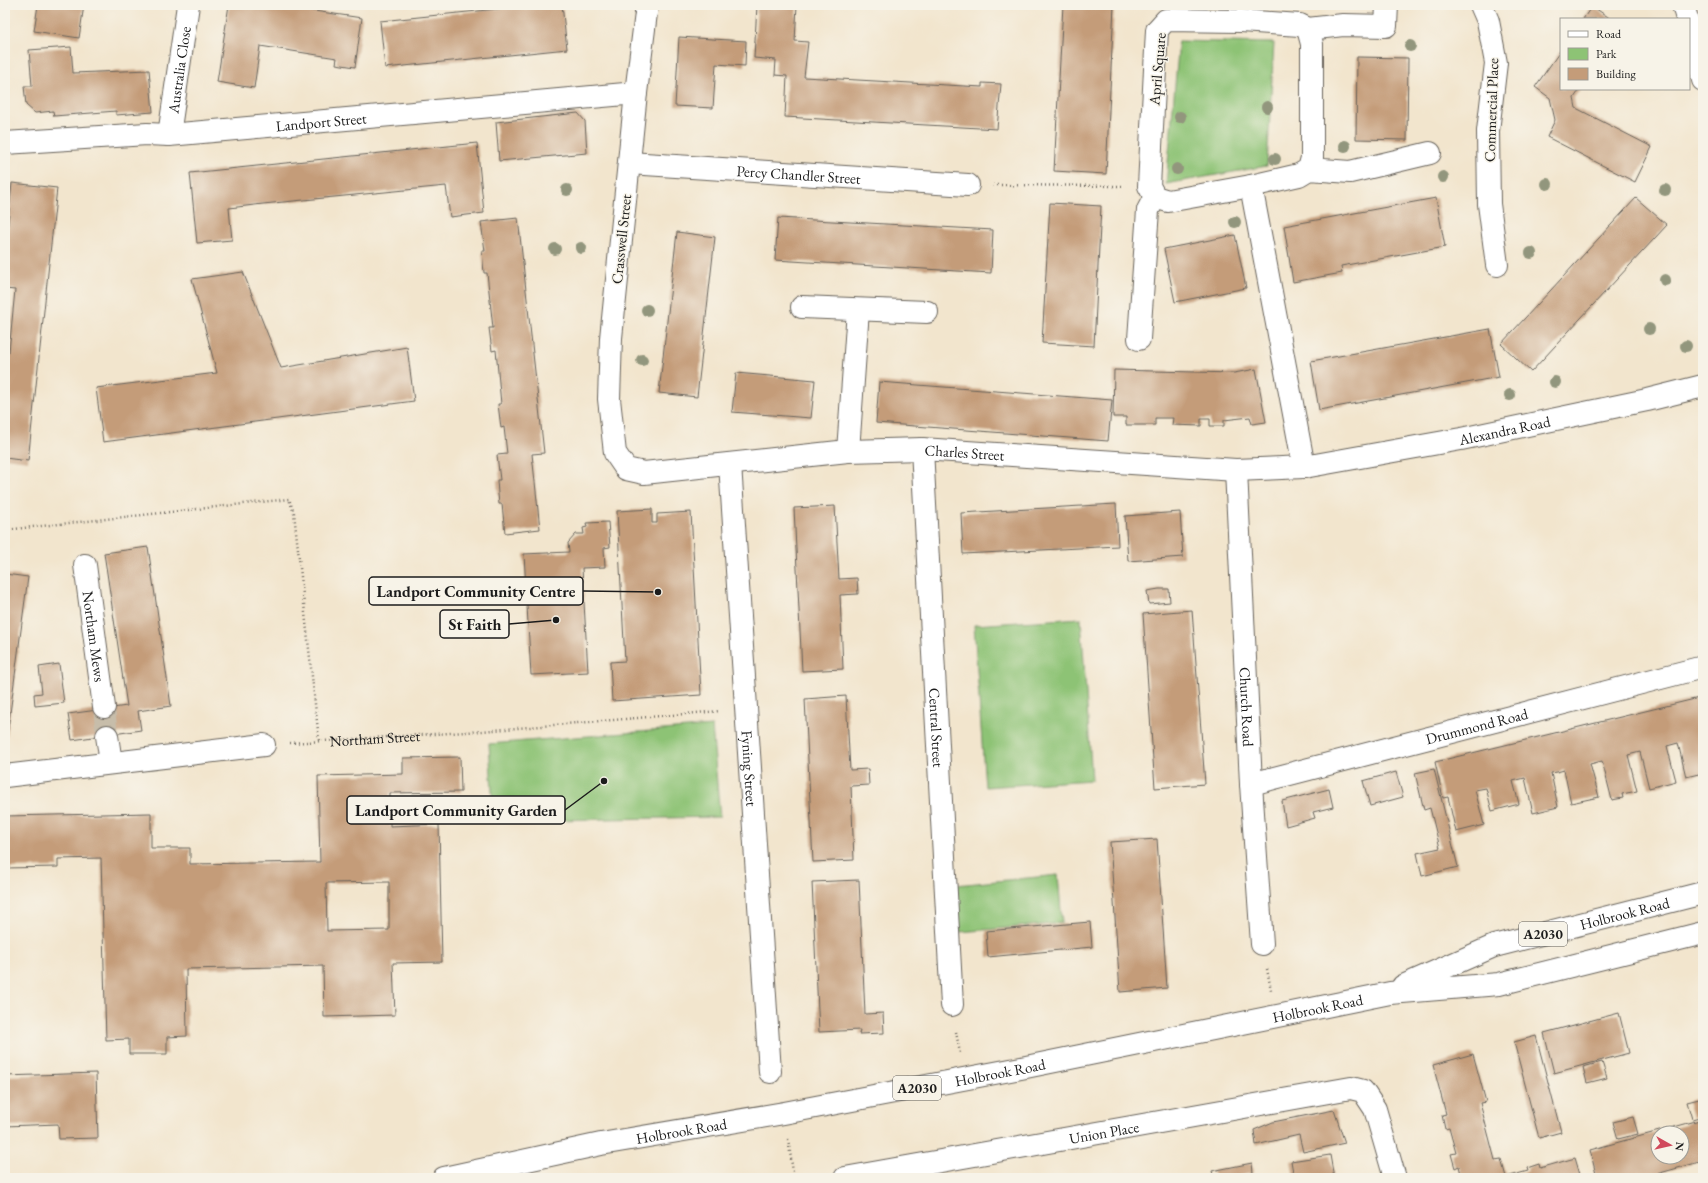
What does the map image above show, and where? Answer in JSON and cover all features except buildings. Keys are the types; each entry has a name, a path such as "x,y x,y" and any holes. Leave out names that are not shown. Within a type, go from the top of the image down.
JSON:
{"street":[{"name":"Australia Close","path":"169,135 188,5"},
{"name":"Crasswell Street","path":"626,469 615,453 609,399 611,338 636,93 647,5"},
{"path":"1309,170 1312,158 1312,44 1308,29 1343,25 1386,26 1386,5"},
{"name":"Commercial Place","path":"1481,5 1488,21 1496,63 1488,131 1489,204 1497,265"},
{"path":"1683,5 1687,18"},
{"name":"April Square","path":"1139,339 1148,210 1152,192 1158,30 1162,13 1300,25 1308,29"},
{"path":"1690,30 1703,80"},
{"name":"Landport Street","path":"5,143 146,134 169,135 636,93"},
{"path":"1152,192 1168,201 1251,186 1300,175 1309,170 1350,172 1430,153"},
{"name":"Percy Chandler Street","path":"630,163 968,185"},
{"path":"1251,186 1304,467"},
{"path":"802,307 927,312"},
{"path":"848,451 858,310"},
{"name":"Alexandra Road","path":"1304,467 1461,438 1647,400 1703,386"},
{"name":"Charles Street","path":"626,469 644,473 848,451 922,449 1236,470 1304,467"},
{"name":"Central Street","path":"922,449 952,1005"},
{"name":"Fyning Street","path":"730,464 770,1072"},
{"name":"Church Road","path":"1236,470 1251,784 1262,944"},
{"name":"Northam Mews","path":"85,565 104,707"},
{"name":"Drummond Road","path":"1251,784 1703,667"},
{"path":"108,736 111,762"},
{"path":"5,776 111,762 264,745"},
{"name":"Holbrook Road","path":"1390,992 1494,946 1703,893"},
{"name":"Holbrook Road","path":"444,1178 601,1144 784,1113 964,1079 1390,992 1499,984 1703,933"},
{"name":"Union Place","path":"845,1178 1351,1088 1363,1091 1375,1108 1395,1178"}],"path":[{"path":"968,185 1152,192"},
{"path":"5,530 289,500 294,513 319,740"},
{"name":"Northam Street","path":"264,745 319,740 482,731 746,708"},
{"path":"1262,944 1276,1016"},
{"path":"952,1005 964,1079"},
{"path":"784,1113 794,1178"}],"green space":[{"path":"1179,41 1274,43 1267,166 1166,184"},
{"path":"1081,618 1092,780 985,787 974,625"},
{"path":"712,726 720,817 494,821 489,744"},
{"path":"1058,875 1062,923 960,932 956,885"}],"tunnel":[{"path":"104,707 107,736"}],"place":[{"name":"Landport Community Centre","path":"658,592"},
{"name":"St Faith","path":"556,620"},
{"name":"Landport Community Garden","path":"604,781"}]}
